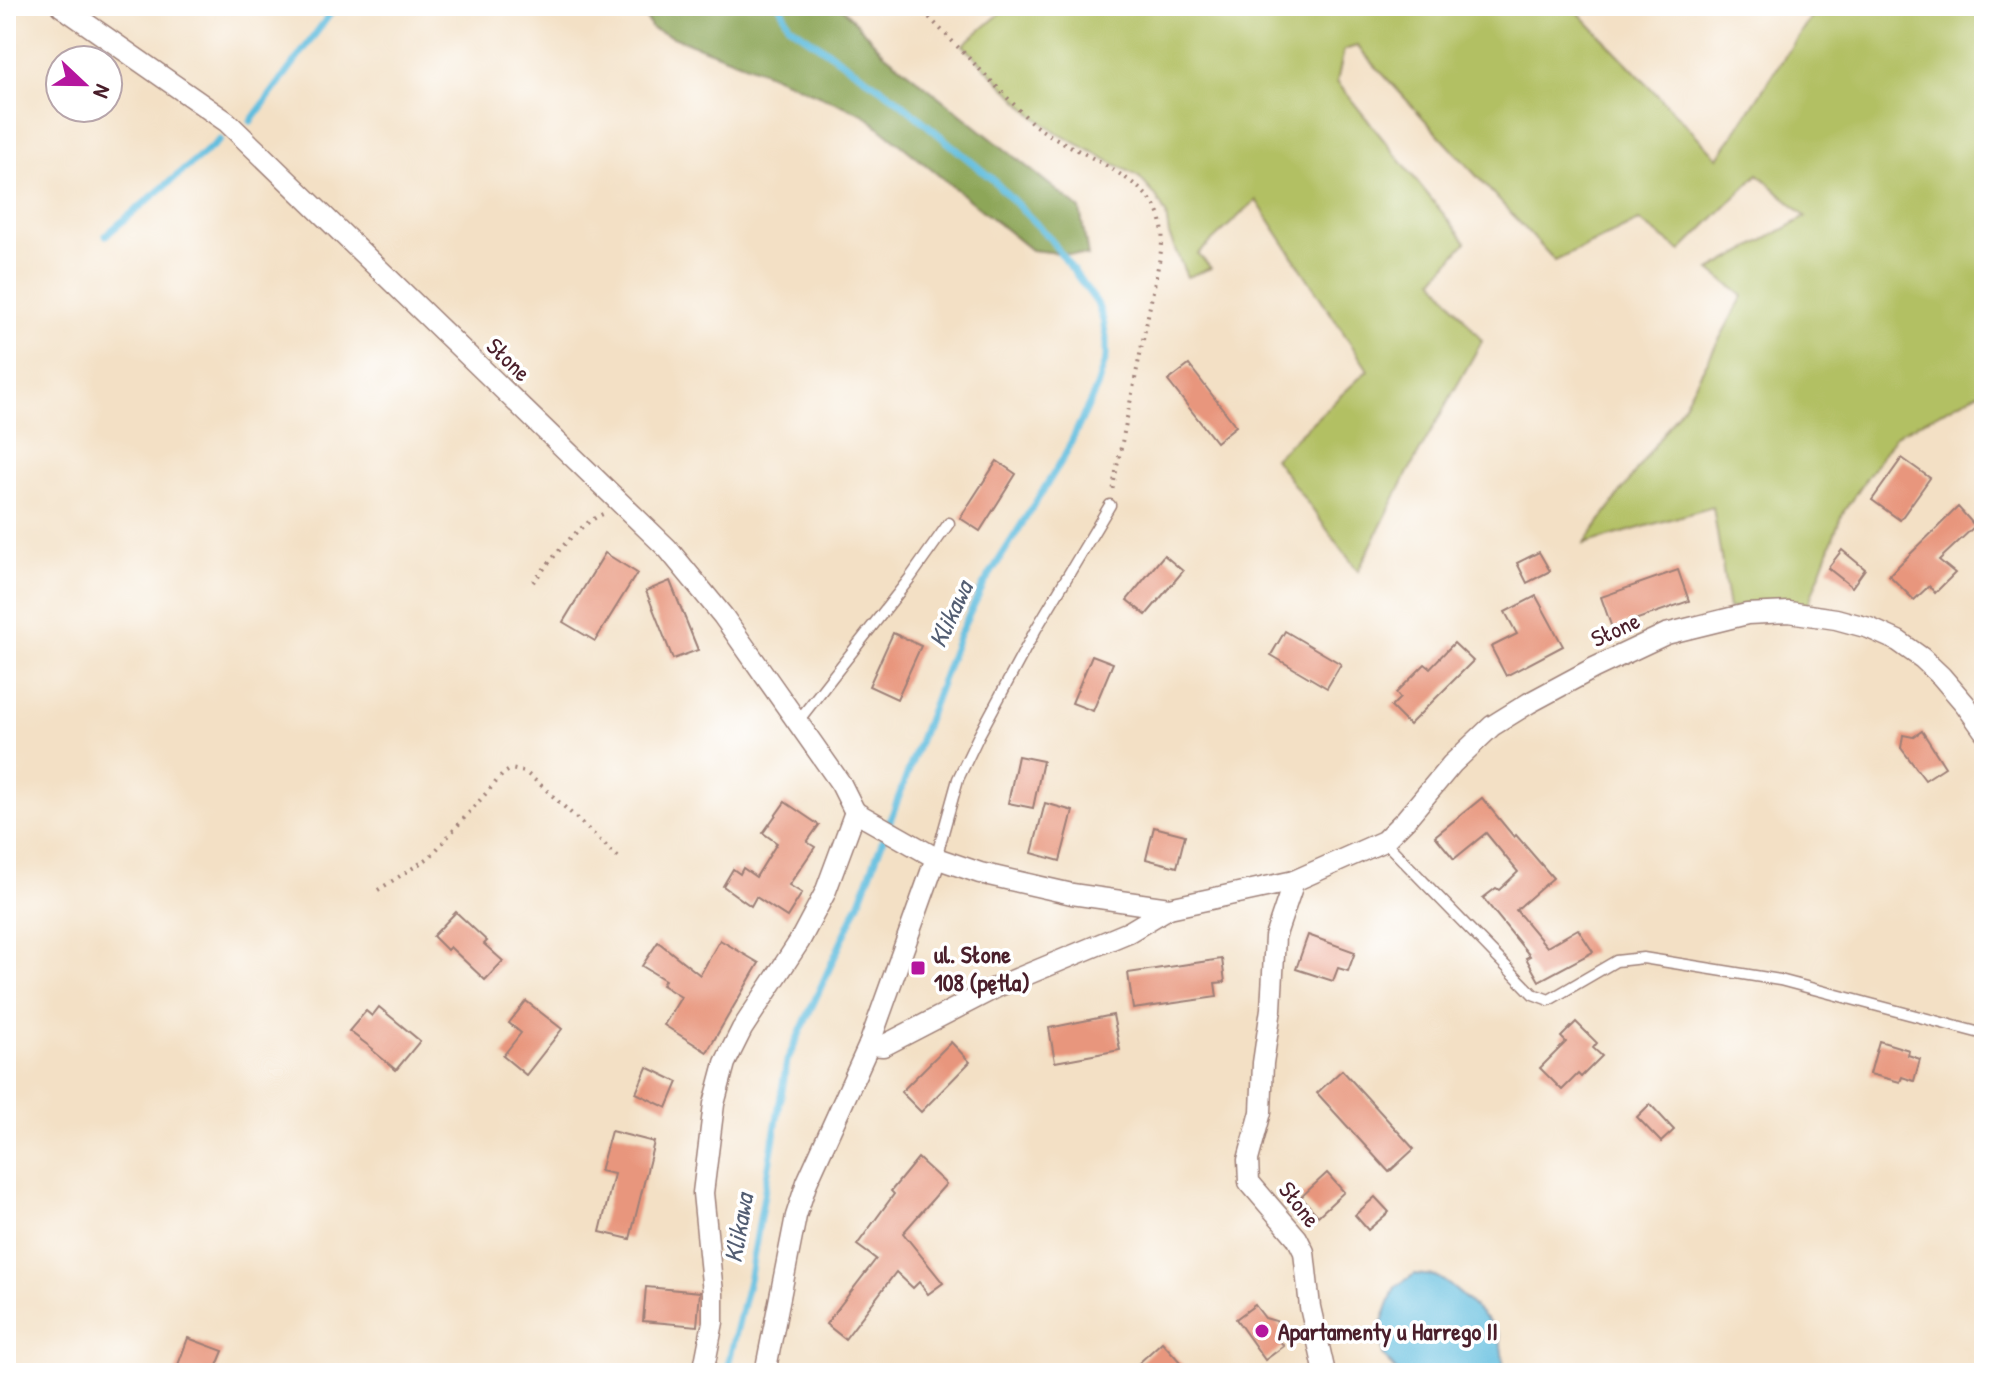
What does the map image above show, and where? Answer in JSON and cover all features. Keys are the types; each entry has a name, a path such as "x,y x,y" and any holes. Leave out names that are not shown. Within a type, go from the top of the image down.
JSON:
{"street":[{"name":"Słone","path":"61,6 227,122 671,553 723,616 798,721 841,784 855,812 936,858 980,873 1072,894 1169,908"},
{"name":"Słone","path":"869,1045 883,1046 997,987 1129,932 1169,908 1294,881 1384,841 1452,764 1492,726 1594,668 1666,634 1747,614 1789,612 1869,628 1898,641 1922,658 1965,704 1984,731"},
{"path":"703,1373 713,1322 713,1293 703,1193 714,1104 725,1063 742,1029 799,942 825,893 855,812"},
{"path":"765,1373 796,1216 807,1182 869,1045 936,858"},
{"name":"Słone","path":"1294,881 1275,937 1261,1112 1248,1160 1249,1182 1297,1238 1304,1252 1310,1307 1325,1373"}],"lane":[{"path":"936,858 958,779 978,737 1036,629 1110,505"},
{"path":"798,721 949,523"},
{"path":"1384,841 1533,994 1549,1000 1616,961 1643,958 1780,980 1984,1034"}],"path":[{"path":"918,6 1033,124 1049,137 1125,176 1148,195 1158,210 1163,230 1160,257 1110,505"},
{"path":"533,582 592,518 625,507"},
{"path":"378,890 430,857 503,774 511,769 525,772 619,858"}],"green space":[{"path":"639,6 840,6 884,53 1080,209 1088,256 1031,250 863,114 652,29"},
{"path":"1009,6 1572,6 1718,158 1818,6 1984,6 1984,390 1896,435 1842,514 1808,605 1768,600 1729,609 1713,507 1584,544 1684,404 1743,296 1710,270 1806,217 1758,174 1681,251 1639,221 1555,261 1357,46 1344,50 1337,82 1466,242 1434,279 1482,341 1406,476 1358,571 1274,458 1368,370 1256,200 1198,254 1211,268 1187,277 1169,235 1166,214 1139,177 1055,132 1034,116 963,45"}],"water":[{"path":"1415,1274 1441,1279 1488,1321 1499,1335 1505,1373 1398,1373 1383,1355 1381,1324 1395,1287"}],"building":[{"path":"1189,365 1236,426 1216,442 1168,381"},
{"path":"1902,458 1930,478 1900,520 1872,500"},
{"path":"997,461 1016,474 980,531 960,518"},
{"path":"1958,507 1975,526 1939,560 1955,573 1935,593 1929,586 1914,600 1889,575"},
{"path":"1842,550 1865,569 1852,587 1828,568"},
{"path":"1539,552 1550,571 1527,583 1517,563"},
{"path":"605,553 637,573 595,641 563,622"},
{"path":"1164,555 1183,571 1146,615 1127,600"},
{"path":"1678,570 1689,601 1612,628 1601,597"},
{"path":"670,581 698,650 673,659 646,591"},
{"path":"1536,596 1563,646 1506,676 1491,647 1517,634 1505,612"},
{"path":"1285,631 1341,664 1327,688 1271,655"},
{"path":"893,633 921,646 897,699 869,686"},
{"path":"1454,643 1473,661 1409,725 1391,707 1400,698 1396,693 1425,664 1430,668"},
{"path":"1092,655 1113,663 1093,711 1072,703"},
{"path":"1922,731 1945,767 1925,780 1901,748 1903,735 1913,737"},
{"path":"1018,756 1043,761 1033,808 1008,803"},
{"path":"1482,798 1553,878 1516,910 1547,947 1578,929 1593,952 1539,981 1526,958 1530,956 1483,898 1496,888 1499,890 1518,872 1486,833 1454,859 1435,836"},
{"path":"785,802 819,825 807,842 815,847 789,885 802,893 787,917 756,897 751,906 723,886 733,869 740,874 743,868 756,877 777,843 763,833"},
{"path":"1045,803 1073,811 1060,861 1032,853"},
{"path":"1154,827 1185,835 1177,867 1146,859"},
{"path":"456,912 503,961 485,980 450,947 447,950 433,936"},
{"path":"1308,935 1355,952 1348,971 1338,968 1333,981 1296,969"},
{"path":"720,940 759,963 707,1052 664,1025 681,997 662,985 665,980 642,966 658,942 700,975"},
{"path":"1222,959 1225,982 1215,983 1217,997 1133,1009 1128,973"},
{"path":"526,1001 562,1029 526,1075 503,1056 521,1033 509,1023"},
{"path":"379,1007 420,1041 396,1070 349,1031 366,1011 372,1016"},
{"path":"1113,1015 1120,1050 1055,1062 1049,1028"},
{"path":"1576,1022 1597,1043 1593,1048 1602,1056 1581,1077 1578,1074 1562,1090 1540,1068 1566,1042 1561,1037"},
{"path":"1879,1041 1909,1050 1908,1055 1920,1059 1914,1081 1902,1077 1900,1082 1870,1074"},
{"path":"951,1042 970,1062 921,1112 901,1092"},
{"path":"647,1067 678,1082 667,1108 636,1093"},
{"path":"1342,1070 1414,1149 1389,1172 1317,1093"},
{"path":"1650,1104 1674,1130 1661,1142 1637,1117"},
{"path":"611,1131 654,1142 630,1239 600,1232 614,1174 600,1171"},
{"path":"918,1158 946,1184 903,1233 943,1283 928,1294 919,1282 913,1288 896,1272 845,1339 826,1324 876,1259 857,1245 894,1194 891,1191"},
{"path":"1327,1173 1344,1192 1318,1216 1301,1197"},
{"path":"1375,1197 1389,1212 1368,1230 1355,1215"},
{"path":"646,1287 700,1292 697,1326 643,1321"},
{"name":"Apartamenty u Harrego II","path":"1255,1305 1265,1318 1276,1321 1281,1328 1279,1340 1284,1346 1265,1360 1236,1319"},
{"path":"188,1338 223,1351 214,1373 175,1373"},
{"path":"1162,1342 1190,1373 1128,1373"}],"waterway":[{"path":"251,121 336,6"},
{"name":"Klikawa","path":"726,1373 750,1276 787,1061 860,901 959,635 984,584 1064,457 1097,387 1106,357 1106,337 1097,303 1048,236 992,179 895,98 789,25 780,6"},
{"path":"106,235 220,140"}],"place":[{"name":"ul. Słone 108 (pętla)","path":"918,968"},
{"name":"Apartamenty u Harrego II","path":"1262,1331"}]}
